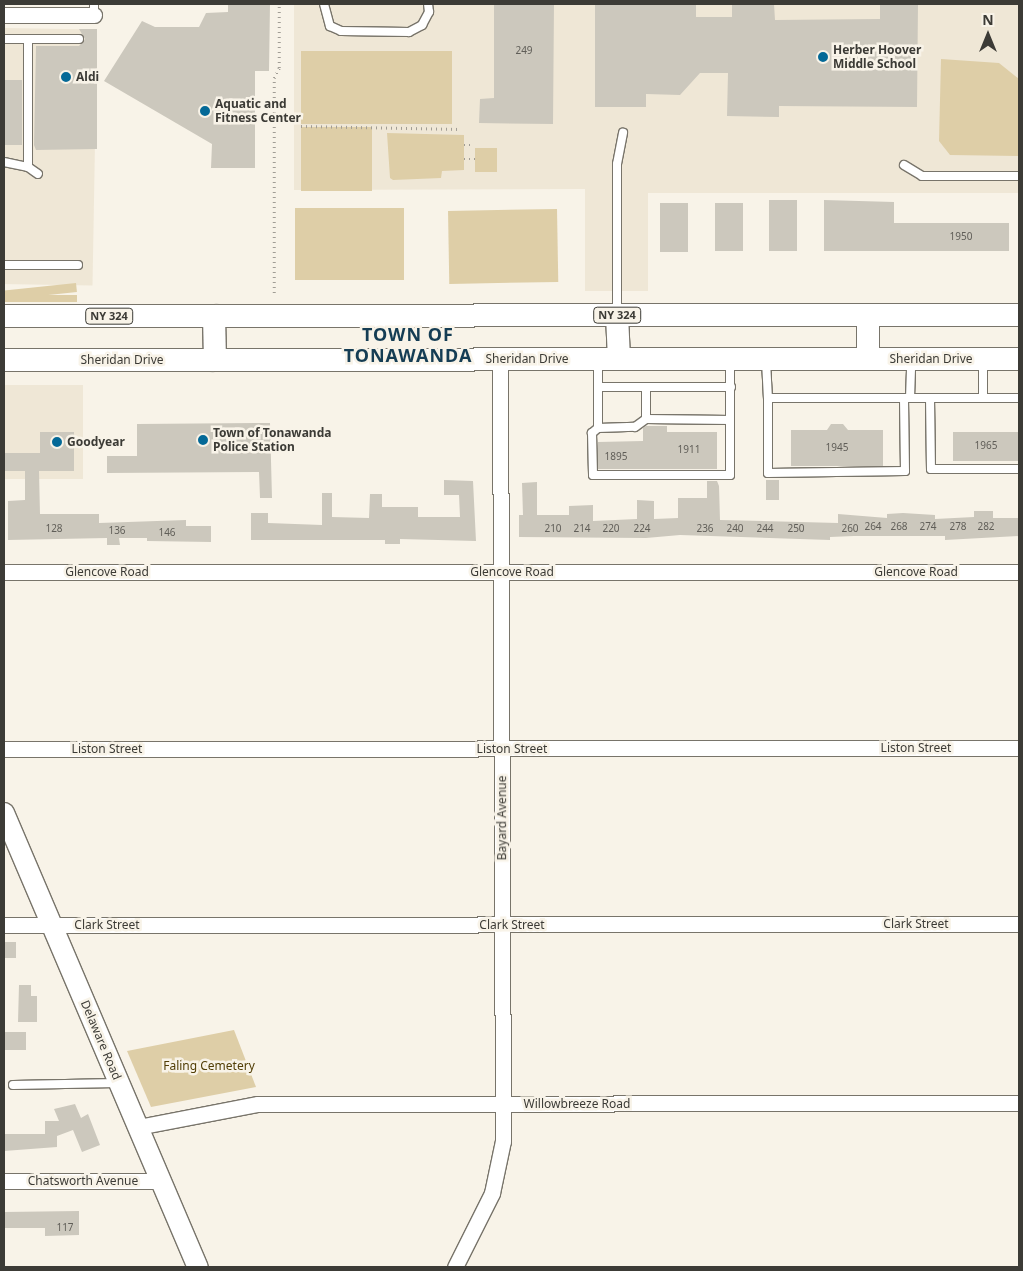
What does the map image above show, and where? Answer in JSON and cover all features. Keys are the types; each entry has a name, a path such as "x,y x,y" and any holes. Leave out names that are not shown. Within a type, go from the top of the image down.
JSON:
{"main road":[{"path":"608,359 617,315"},
{"path":"868,315 868,359"},
{"name":"NY 324","path":"4,316 1019,315"},
{"path":"214,316 215,360"},
{"name":"Sheridan Drive","path":"4,360 1019,359"}],"street":[{"path":"4,15 94,9"},
{"name":"Bayard Avenue","path":"455,1267 492,1193 503,1141 500,359"},
{"name":"Glencove Road","path":"4,572 1019,572"},
{"name":"Liston Street","path":"4,749 1019,748"},
{"name":"Delaware Road","path":"4,813 198,1267"},
{"name":"Clark Street","path":"4,925 1019,924"},
{"name":"Willowbreeze Road","path":"138,1127 258,1104 1019,1103"},
{"name":"Chatsworth Avenue","path":"4,1181 161,1181"}],"lane":[{"path":"324,4 330,26 340,31 409,32 422,25 429,12 428,4"},
{"path":"4,39 79,39"},
{"path":"28,39 28,167"},
{"path":"617,315 617,164 623,133"},
{"path":"4,162 28,167 38,174"},
{"path":"904,165 922,176 1019,176"},
{"path":"4,265 78,264"},
{"path":"598,428 598,387 608,359"},
{"path":"730,359 730,387 730,420 730,474 592,475 592,433 598,428 635,427 646,419 730,420"},
{"path":"766,359 768,472 778,472 905,471 907,398 911,359"},
{"path":"983,359 983,397"},
{"path":"598,387 730,387"},
{"path":"646,387 646,419"},
{"path":"768,398 1019,398"},
{"path":"930,398 931,469 1019,469"},
{"path":"13,1085 119,1084"}],"path":[{"path":"274,293 274,78 279,68 279,4"},
{"path":"301,126 461,129"},
{"path":"464,145 472,145"},
{"path":"464,159 476,159"}],"shaded area":[{"path":"294,4 1019,4 1019,193 648,193 648,291 585,291 585,189 294,190"},
{"path":"4,28 97,30 93,286 4,284"},
{"path":"4,385 83,385 83,479 4,479"}],"green space":[{"path":"301,51 452,51 452,124 301,124"},
{"path":"941,59 999,63 1019,79 1019,156 950,155 939,141"},
{"path":"301,127 372,127 372,191 301,191"},
{"path":"387,133 464,135 464,170 442,171 441,178 393,180 390,178"},
{"path":"475,148 497,148 497,172 475,172"},
{"path":"295,208 404,208 404,280 295,280"},
{"path":"557,209 558,282 449,284 448,211"},
{"path":"76,283 77,292 5,299 4,291"},
{"path":"4,295 77,295 77,302 4,302"},
{"name":"Faling Cemetery","path":"234,1030 256,1087 151,1107 127,1051"}],"building":[{"name":"Aquatic and Fitness Center","path":"228,4 270,4 269,71 255,71 255,168 211,168 212,144 104,81 142,21 155,27 199,27 206,13 228,12"},
{"path":"494,4 554,4 553,124 479,123 480,99 494,98"},
{"name":"Herber Hoover Middle School","path":"595,4 696,4 696,17 732,17 732,4 774,4 775,20 880,19 880,4 918,4 917,107 779,106 779,117 727,116 728,73 700,73 680,95 646,94 646,107 595,107"},
{"name":"Aldi","path":"79,29 97,29 97,149 36,150 34,145 36,46 79,46 85,39"},
{"path":"4,80 22,80 22,145 4,145"},
{"path":"769,200 797,200 797,251 769,251"},
{"path":"824,200 894,202 894,223 1009,223 1009,251 824,251"},
{"path":"660,203 688,203 688,252 660,252"},
{"path":"715,203 743,203 743,251 715,251"},
{"name":"Town of Tonawanda Police Station","path":"270,423 272,498 260,498 259,472 107,473 107,456 137,456 137,424"},
{"path":"831,424 843,424 848,430 883,430 883,466 791,466 791,430 827,430"},
{"path":"646,426 667,426 667,432 717,432 717,469 598,469 598,442 643,441 643,428"},
{"path":"40,432 74,432 74,471 39,471 40,514 99,514 99,523 186,520 186,526 211,526 211,542 147,541 147,538 119,538 120,545 107,545 107,538 8,540 8,501 25,500 25,471 4,471 4,453 40,453"},
{"path":"953,432 1019,432 1019,461 953,461"},
{"path":"444,480 473,481 476,541 400,539 400,544 385,544 385,540 251,540 251,513 268,513 268,523 322,525 322,493 332,493 332,517 369,518 370,494 382,494 382,507 418,507 418,517 460,517 459,495 444,495"},
{"path":"766,480 779,480 779,500 766,500"},
{"path":"707,481 717,481 719,486 720,520 838,523 838,514 887,518 887,514 903,513 935,515 935,519 974,517 974,511 993,511 993,518 1019,518 1019,536 945,540 945,536 854,536 830,537 830,540 680,535 646,538 519,537 519,515 523,515 522,483 537,482 537,515 569,515 569,506 593,505 593,521 637,519 637,500 654,501 654,519 678,518 678,498 707,498"},
{"path":"4,942 16,942 16,958 4,958"},
{"path":"19,985 31,985 31,996 37,996 37,1022 18,1022"},
{"path":"4,1032 26,1032 26,1050 4,1050"},
{"path":"75,1104 81,1118 88,1114 100,1145 82,1152 73,1130 57,1136 57,1147 4,1151 4,1134 45,1134 45,1121 59,1121 54,1109"},
{"path":"79,1211 79,1235 45,1236 45,1228 4,1228 4,1212"}],"place":[{"name":"Herber Hoover Middle School","path":"823,57"},
{"name":"Aldi","path":"66,77"},
{"name":"Aquatic and Fitness Center","path":"205,111"},
{"name":"Town of Tonawanda Police Station","path":"203,440"},
{"name":"Goodyear","path":"57,442"}],"district":[{"name":"TOWN OF TONAWANDA","path":"408,345"}]}
